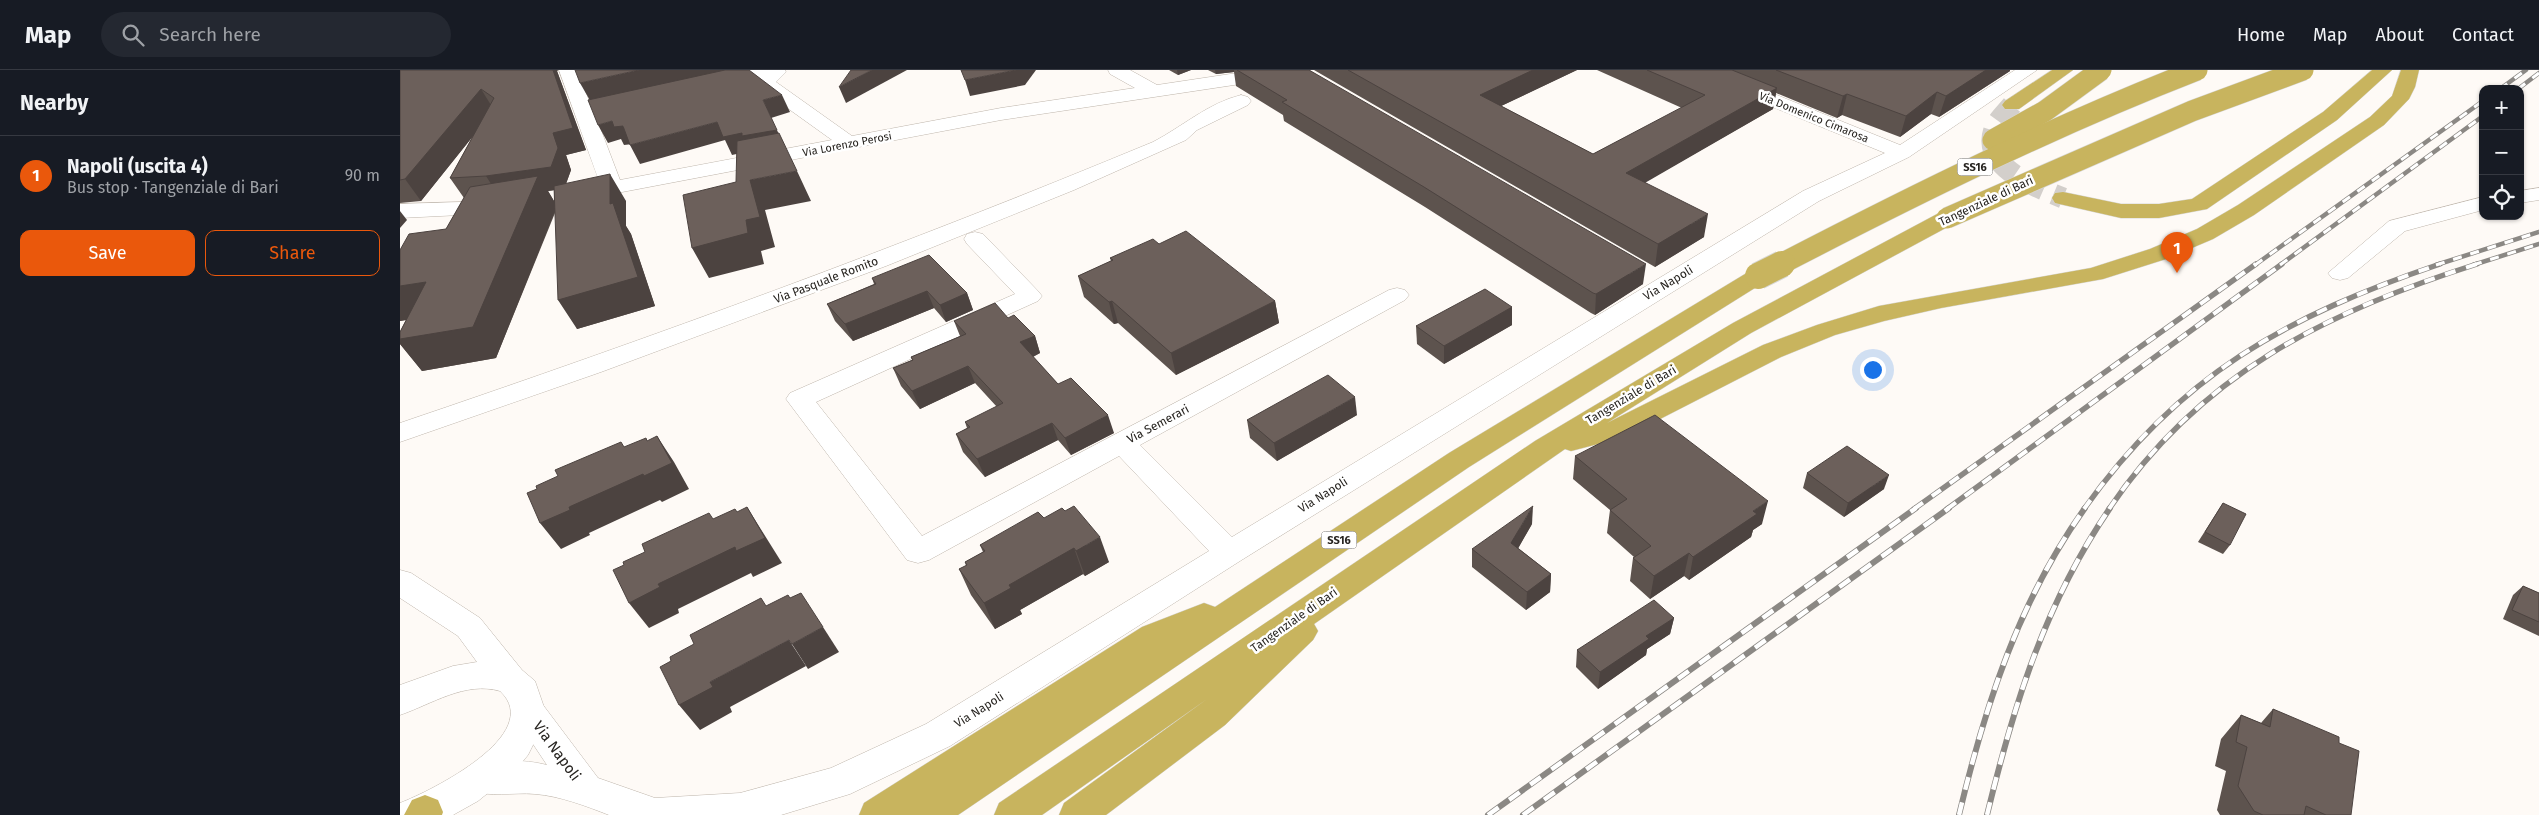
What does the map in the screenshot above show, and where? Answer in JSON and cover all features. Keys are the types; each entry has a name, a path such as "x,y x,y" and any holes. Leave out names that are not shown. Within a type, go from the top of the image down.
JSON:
{"highway":[{"path":"2012,105 2064,70"},
{"path":"1758,276 2045,111 2101,70"},
{"name":"SS16","path":"928,815 1459,460 1758,276 1910,197 2135,93 2197,70"},
{"name":"Tangenziale di Bari","path":"1012,815 1545,448 1742,328 1947,218 2192,111 2303,70"},
{"path":"2063,198 2121,211 2159,211 2199,204 2330,116 2383,70"},
{"path":"1545,448 1614,430 1763,356 1826,330 1879,314 2095,274 2158,254 2205,234 2246,210 2377,121 2397,104 2407,85 2410,70"},
{"path":"1077,815 1213,715 1369,568"},
{"path":"877,815 1153,636 1254,596"}],"street":[{"path":"568,70 613,189"},
{"path":"1117,70 1154,91"},
{"name":"Via Domenico Cimarosa","path":"1699,70 1902,153"},
{"name":"Via Napoli","path":"482,779 535,778 586,790 654,814 740,810 837,783 938,735 1229,553 1657,280 1811,196 1902,153 2028,70"},
{"path":"696,88 752,75 777,72"},
{"path":"777,72 765,83 850,144"},
{"name":"Via Lorenzo Perosi","path":"557,198 613,189 1001,114 1154,91 1185,106 1302,73"},
{"path":"584,114 649,98"},
{"name":"Via Pasquale Romito","path":"400,433 686,332 964,228 1160,146 1179,136 1185,106 1241,101"},
{"path":"2524,196 2539,194"},
{"path":"2340,273 2397,226 2479,203"},
{"path":"400,211 492,208 511,205"},
{"name":"Via Semerari","path":"975,239 1030,296 798,399 918,552 1398,295"},
{"path":"1122,444 1229,553"},
{"name":"Via Napoli","path":"400,582 469,627 511,681 524,693 528,712 586,790"},
{"path":"400,701 440,682 467,676 492,675 511,681"},
{"path":"420,814 455,798 482,779 506,756 522,733 528,712"}],"building":[{"path":"400,70 553,70 573,128 553,133 558,148 551,167 486,176 450,178 494,98 481,89 405,179 400,180"},
{"path":"575,70 639,70 580,83"},
{"path":"725,70 749,70 782,95 763,100 777,130 742,136 742,133 723,137 717,122 630,145 623,126 614,127 612,121 598,125 588,100"},
{"path":"851,70 872,70 839,87"},
{"path":"961,70 1016,70 965,80"},
{"path":"1237,70 1309,70 1646,264 1596,294 1593,293 1424,187 1282,102 1287,100"},
{"path":"1348,70 1533,70 1480,95 1593,154 1705,95 1647,70 1732,70 1777,88 1626,173 1708,214 1658,244"},
{"path":"1776,70 1986,70 1946,96 1937,92 1906,116 1847,94 1843,96"},
{"path":"779,133 797,171 750,180 760,217 746,220 748,233 692,248 683,195 736,182 737,141"},
{"path":"610,174 610,204 613,203 638,277 558,300 554,186"},
{"path":"538,176 473,327 400,339 400,332 426,282 400,286 400,250 409,234 446,229 470,187"},
{"path":"1186,231 1275,301 1171,353 1112,301 1109,302 1078,276 1113,260 1110,258 1153,239 1159,244"},
{"path":"929,255 967,293 940,305 927,291 845,324 827,304 876,284 872,278"},
{"path":"1485,289 1512,307 1444,346 1416,326"},
{"path":"995,303 1008,318 1014,315 1035,336 1020,342 1058,384 1071,378 1108,415 1065,438 1052,423 977,459 956,434 970,427 965,422 1003,403 968,366 912,391 893,368 913,360 911,357 966,334 954,321"},
{"path":"1328,375 1355,397 1274,443 1247,420"},
{"path":"1655,415 1768,501 1753,511 1757,514 1693,557 1689,553 1654,576 1633,558 1651,546 1610,510 1627,499 1575,456"},
{"path":"657,436 672,463 569,507 570,510 540,523 527,493 537,489 536,486 558,476 555,470 621,442 624,447 646,438 647,441"},
{"path":"1847,446 1889,475 1848,503 1807,473"},
{"path":"2223,503 2246,514 2230,545 2205,532"},
{"path":"1074,506 1100,537 1076,551 1074,548 1009,585 1011,588 984,603 959,569 967,565 965,562 985,551 980,545 1038,512 1044,518 1062,508 1065,511"},
{"path":"1533,506 1511,543 1551,574 1527,592 1472,549"},
{"path":"747,507 765,538 736,551 735,547 658,584 660,587 629,603 613,570 624,565 623,562 645,552 642,544 709,513 713,519 735,509 737,512"},
{"path":"2523,586 2539,593 2539,622 2512,610"},
{"path":"801,593 823,627 792,644 789,640 710,682 713,687 679,705 660,667 671,661 670,657 694,644 690,635 761,598 766,606 788,595 790,598"},
{"path":"1654,600 1674,618 1646,636 1649,639 1600,672 1577,650"},
{"path":"2273,709 2339,737 2339,743 2359,751 2351,815 2326,815 2306,806 2304,815 2263,815 2254,811 2238,786 2247,747 2236,742 2241,715 2270,727"}],"tunnel":[{"path":"2012,105 1997,123 1992,138 1994,151 2000,162 2010,172 2023,180 2063,198"}],"railway":[{"path":"2505,85 2526,70"},
{"path":"2523,85 2539,73"},
{"path":"2255,265 2479,104"},
{"path":"2280,265 2479,119"},
{"path":"2436,265 2539,232"},
{"path":"2473,265 2539,244"},
{"path":"1914,509 2256,264"},
{"path":"1947,509 2282,264"},
{"path":"2084,509 2120,462 2158,422 2198,386 2240,356 2285,329 2333,305 2440,264"},
{"path":"2109,509 2145,462 2184,421 2226,385 2270,354 2318,327 2369,304 2477,264"},
{"path":"1488,815 1916,508"},
{"path":"1523,815 1949,508"},
{"path":"1959,815 1980,734 2007,655 2041,579 2085,508"},
{"path":"1987,815 2008,734 2034,656 2067,580 2110,508"}],"place":[{"name":"Napoli (uscita 4)","path":"2177,273"}]}
